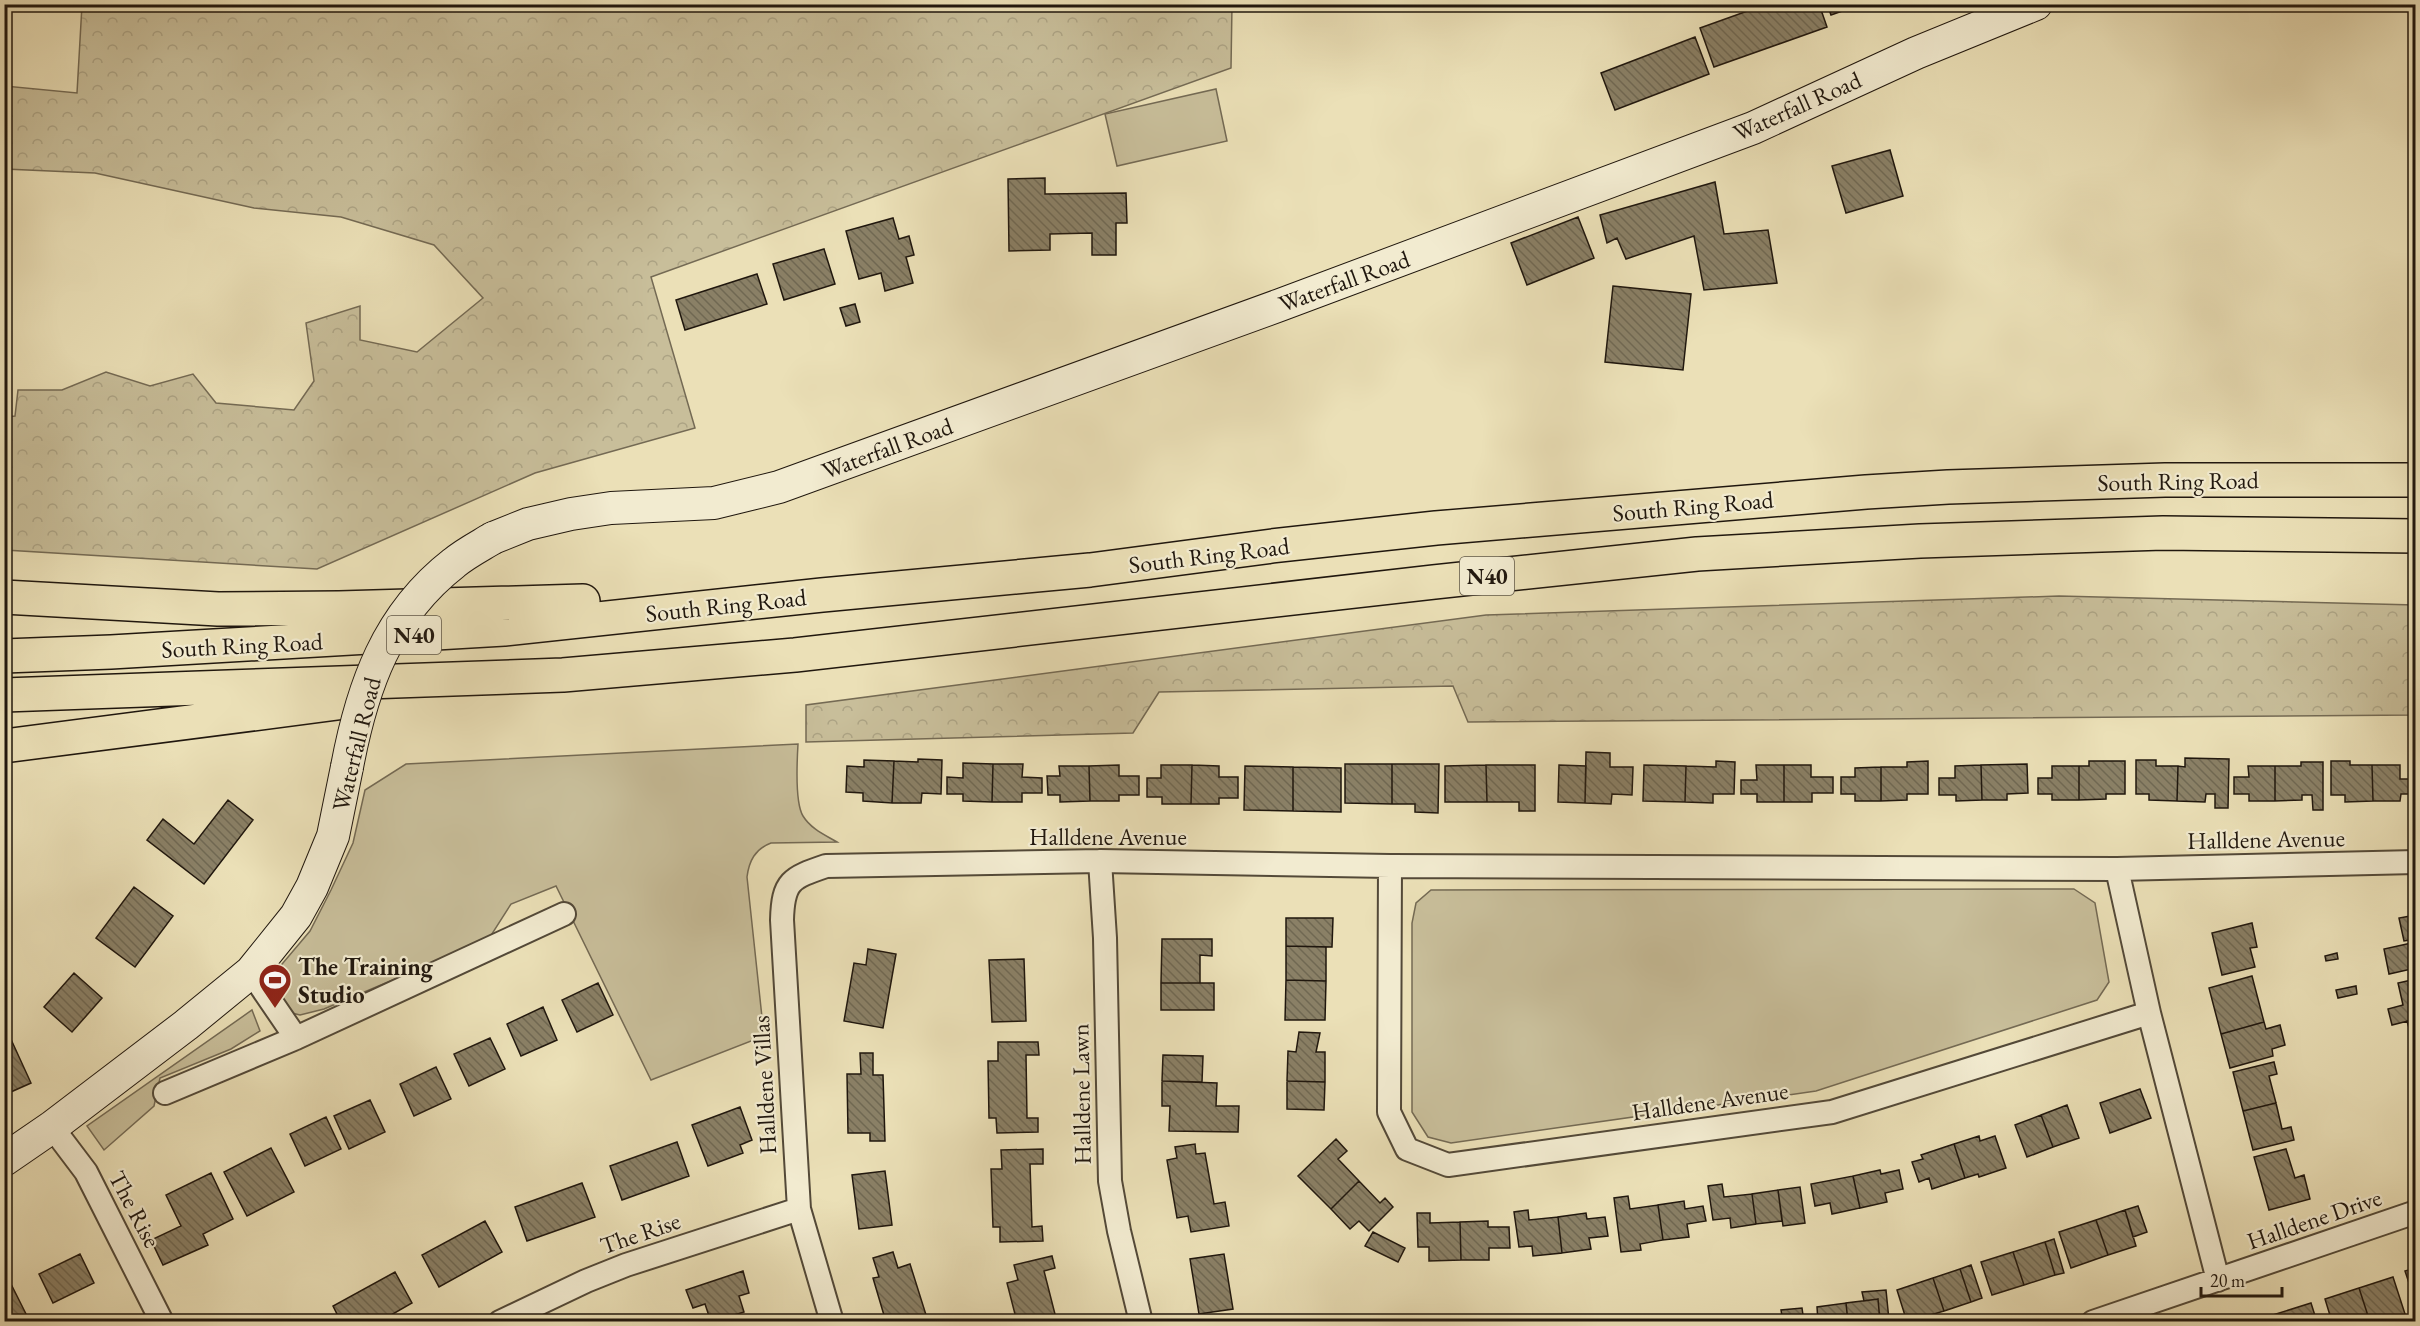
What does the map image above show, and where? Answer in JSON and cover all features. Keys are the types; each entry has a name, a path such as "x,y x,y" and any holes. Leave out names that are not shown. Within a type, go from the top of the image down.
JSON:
{"highway":[{"name":"South Ring Road","path":"4,656 504,629 822,595 1090,570 1272,546 1436,528 1866,492 2165,480 2415,480"},
{"name":"South Ring Road","path":"4,695 563,675 795,655 1410,584 1696,554 1920,541 2163,533 2415,536"},
{"path":"4,597 240,609 822,595"},
{"path":"4,746 563,675"}],"street":[{"name":"Waterfall Road","path":"4,1160 52,1127 252,972 296,916 312,887 333,836 355,725 375,664 399,621 424,590 455,562 493,538 528,524 571,514 611,508 714,503 779,487 1280,305 1753,128 1916,53 2036,4"},
{"name":"Halldene Avenue","path":"826,866 1100,861 1390,866 2117,869 2415,862"},
{"name":"Halldene Lawn","path":"1100,861 1105,938 1110,1180 1119,1232 1141,1322"},
{"name":"Halldene Villas","path":"826,866 795,876 783,897 782,920 799,1209 832,1322"},
{"name":"Halldene Avenue","path":"1390,866 1389,1112 1407,1149 1448,1165 1832,1112 2148,1013"},
{"path":"2117,869 2148,1013 2218,1280"},
{"path":"165,1093 296,1038 564,914"},
{"path":"252,972 296,1038"},
{"name":"The Rise","path":"52,1127 86,1172 162,1322"},
{"name":"The Rise","path":"502,1321 586,1281 626,1265 799,1209"},
{"name":"Halldene Drive","path":"2093,1322 2415,1212"}],"green space":[{"path":"82,5 1232,5 1231,68 651,277 695,428 535,473 317,569 5,550 5,417 15,416 18,390 62,390 106,372 150,386 193,374 216,403 294,410 314,381 306,323 360,306 360,340 417,352 483,298 434,245 341,217 254,208 95,173 5,169 5,86 77,93"},
{"path":"1216,89 1227,141 1117,166 1105,114"},
{"path":"2059,596 2415,605 2415,715 1468,722 1453,686 1159,692 1133,733 806,742 806,705 1486,615"},
{"path":"798,744 797,782 800,810 810,825 837,842 771,843 757,852 749,866 747,877 764,1036 651,1080 556,886 511,904 490,937 483,942 324,1009 300,1015 292,1013 274,988 277,970 310,931 353,843 365,790 406,764"},
{"path":"2074,889 2095,903 2109,982 2097,1000 1816,1091 1451,1143 1428,1137 1412,1112 1412,923 1416,903 1431,890"},
{"path":"252,1010 260,1031 231,1049 160,1078 154,1106 104,1150 87,1126"}],"building":[{"path":"1767,4 1819,4 1827,27 1714,67 1700,28"},
{"path":"1827,4 1862,4 1831,15"},
{"path":"1695,37 1709,74 1615,110 1601,73"},
{"path":"1890,150 1903,196 1846,213 1832,166"},
{"path":"1045,178 1045,194 1126,193 1127,223 1116,223 1116,255 1092,255 1092,233 1050,234 1050,250 1009,251 1008,179"},
{"path":"1715,182 1724,234 1768,230 1777,283 1704,290 1694,236 1626,259 1617,238 1607,243 1600,215"},
{"path":"1578,217 1594,258 1527,285 1511,243"},
{"path":"893,218 899,239 909,236 914,255 906,257 913,283 885,291 881,273 859,279 846,231"},
{"path":"824,249 835,284 784,300 773,264"},
{"path":"757,274 767,304 685,330 676,300"},
{"path":"1613,286 1691,294 1683,370 1605,362"},
{"path":"855,304 860,322 846,326 840,308"},
{"path":"1586,752 1610,753 1610,767 1633,767 1632,795 1612,794 1611,804 1585,803"},
{"path":"2185,758 2229,759 2228,808 2215,808 2215,794 2206,794 2205,802 2177,801 2178,766 2185,767"},
{"path":"918,759 942,760 941,794 922,793 921,803 892,803 894,761 918,762"},
{"path":"864,760 894,761 892,803 863,801 863,793 846,792 847,766 864,767"},
{"path":"2136,760 2156,760 2156,766 2178,766 2177,801 2149,800 2149,794 2136,794"},
{"path":"1716,761 1735,762 1734,794 1713,794 1713,803 1685,802 1686,766 1716,767"},
{"path":"1928,761 1928,794 1907,794 1907,800 1881,801 1881,767 1907,767 1907,762"},
{"path":"2089,761 2125,761 2125,794 2106,794 2106,799 2079,800 2079,766 2089,766"},
{"path":"2331,761 2350,761 2350,765 2372,765 2373,801 2345,802 2345,795 2331,795"},
{"path":"2301,762 2323,762 2323,810 2313,810 2312,795 2302,795 2302,800 2275,801 2275,766 2301,766"},
{"path":"963,763 993,764 992,802 963,801 963,794 947,794 947,777 963,778"},
{"path":"993,764 1023,764 1022,777 1042,778 1042,793 1022,793 1022,802 992,802"},
{"path":"1345,764 1392,764 1392,804 1345,803"},
{"path":"1392,764 1439,764 1438,813 1415,812 1415,804 1392,804"},
{"path":"2027,764 2028,793 2007,794 2007,800 1982,800 1981,765"},
{"path":"1119,765 1119,776 1139,776 1139,795 1119,795 1119,801 1090,801 1089,766"},
{"path":"1161,765 1192,765 1191,804 1162,804 1162,797 1147,797 1147,778 1161,778"},
{"path":"1192,765 1219,766 1219,777 1238,777 1238,798 1219,798 1219,804 1191,804"},
{"path":"1486,765 1535,765 1535,811 1519,811 1519,802 1487,802"},
{"path":"1486,765 1487,802 1445,802 1445,766"},
{"path":"1559,765 1586,766 1585,803 1558,802"},
{"path":"1644,765 1686,766 1685,802 1643,801"},
{"path":"1756,765 1784,765 1784,802 1757,802 1757,794 1741,794 1741,780 1757,780"},
{"path":"1784,765 1811,765 1811,777 1833,777 1833,793 1812,793 1812,802 1784,802"},
{"path":"1981,765 1982,800 1956,801 1956,795 1939,795 1939,778 1955,778 1955,766"},
{"path":"2372,765 2400,765 2400,779 2416,779 2416,794 2401,794 2400,801 2373,801"},
{"path":"1059,766 1089,766 1090,801 1060,802 1060,795 1048,795 1047,776 1060,776"},
{"path":"1245,766 1293,767 1293,811 1244,810"},
{"path":"2052,766 2079,766 2079,800 2052,800 2052,794 2038,794 2038,778 2052,778"},
{"path":"2248,766 2275,766 2275,801 2249,801 2249,794 2234,794 2234,777 2249,777"},
{"path":"1293,767 1341,768 1341,812 1293,811"},
{"path":"1881,767 1881,801 1855,801 1855,794 1841,794 1841,777 1855,777 1855,768"},
{"path":"228,800 253,820 204,884 147,840 163,819 194,844"},
{"path":"134,887 173,916 135,967 96,938"},
{"path":"2416,915 2416,939 2404,941 2399,918"},
{"path":"1286,918 1333,918 1332,947 1286,946"},
{"path":"2252,923 2257,947 2250,948 2255,967 2222,975 2212,933"},
{"path":"1162,939 1212,939 1212,956 1200,955 1200,983 1161,983"},
{"path":"2416,942 2416,968 2389,974 2384,949"},
{"path":"1286,946 1326,947 1326,981 1286,980"},
{"path":"868,949 896,954 883,1028 844,1021 854,963 866,965"},
{"path":"2337,953 2338,959 2326,961 2325,956"},
{"path":"1024,959 1026,1021 992,1022 989,960"},
{"path":"74,973 102,998 72,1032 44,1007"},
{"path":"2252,976 2264,1022 2221,1034 2209,988"},
{"path":"2416,979 2416,1019 2392,1025 2388,1009 2403,1005 2398,983"},
{"path":"1286,980 1326,981 1325,1020 1285,1020"},
{"path":"598,983 613,1015 577,1032 562,1000"},
{"path":"1161,983 1214,983 1214,1010 1161,1010"},
{"path":"2356,986 2357,994 2338,998 2336,990"},
{"path":"543,1007 557,1040 521,1056 507,1024"},
{"path":"2416,1019 2416,1052 2407,1021"},
{"path":"2264,1022 2266,1029 2280,1025 2285,1045 2272,1049 2273,1056 2230,1068 2221,1034"},
{"path":"1299,1032 1320,1033 1316,1052 1325,1052 1325,1082 1287,1081 1288,1051 1296,1052"},
{"path":"9,1035 31,1083 4,1095 4,1037"},
{"path":"490,1038 505,1069 469,1086 454,1054"},
{"path":"998,1042 1038,1042 1039,1055 1026,1055 1027,1118 1038,1118 1038,1132 997,1133 996,1118 989,1118 988,1061 998,1061"},
{"path":"860,1053 873,1053 873,1075 883,1075 885,1141 870,1141 870,1133 848,1133 847,1074 861,1074"},
{"path":"1163,1055 1203,1056 1202,1082 1162,1081"},
{"path":"2274,1062 2277,1074 2269,1076 2276,1103 2243,1111 2233,1072"},
{"path":"436,1067 451,1099 414,1116 400,1084"},
{"path":"1162,1081 1217,1083 1216,1106 1239,1106 1238,1132 1169,1131 1170,1106 1162,1106"},
{"path":"1287,1081 1325,1082 1324,1110 1287,1109"},
{"path":"2140,1089 2151,1118 2110,1133 2100,1103"},
{"path":"370,1100 385,1132 349,1149 334,1116"},
{"path":"2276,1103 2282,1129 2291,1127 2294,1140 2253,1150 2243,1111"},
{"path":"2067,1105 2079,1138 2053,1147 2041,1115"},
{"path":"740,1107 752,1140 740,1145 743,1153 708,1166 692,1125"},
{"path":"2041,1115 2053,1147 2027,1157 2015,1125"},
{"path":"326,1117 341,1149 305,1166 290,1134"},
{"path":"1979,1136 1980,1141 1995,1136 2006,1168 1979,1177 1978,1174 1965,1178 1954,1144"},
{"path":"1336,1139 1347,1151 1338,1159 1359,1181 1331,1209 1298,1176"},
{"path":"677,1142 689,1176 622,1200 610,1166"},
{"path":"1195,1144 1196,1154 1205,1153 1214,1204 1225,1202 1229,1226 1191,1232 1188,1216 1177,1218 1167,1160 1177,1158 1175,1147"},
{"path":"1954,1144 1965,1178 1932,1189 1929,1178 1919,1182 1912,1162 1923,1159 1921,1155"},
{"path":"271,1148 294,1192 247,1216 224,1172"},
{"path":"1043,1149 1043,1164 1030,1164 1032,1227 1042,1226 1043,1241 1000,1242 1000,1227 993,1227 991,1169 1002,1169 1001,1150"},
{"path":"2286,1149 2295,1178 2304,1175 2310,1199 2269,1210 2254,1157"},
{"path":"1880,1170 1881,1174 1899,1170 1903,1189 1885,1193 1887,1202 1860,1208 1853,1176"},
{"path":"885,1171 892,1225 859,1229 852,1175"},
{"path":"211,1173 233,1219 203,1234 208,1245 163,1265 151,1240 181,1226 166,1195"},
{"path":"1853,1176 1860,1208 1832,1214 1830,1203 1815,1206 1811,1184"},
{"path":"1359,1181 1380,1203 1385,1198 1393,1207 1369,1231 1359,1221 1350,1229 1331,1209"},
{"path":"582,1183 595,1217 527,1241 515,1207"},
{"path":"1722,1184 1724,1197 1752,1194 1756,1224 1731,1228 1730,1218 1713,1220 1708,1186"},
{"path":"1800,1187 1805,1223 1783,1226 1778,1190"},
{"path":"1778,1190 1782,1221 1756,1224 1752,1194"},
{"path":"1628,1196 1630,1209 1658,1205 1663,1240 1640,1244 1641,1250 1621,1252 1614,1198"},
{"path":"1684,1201 1685,1209 1703,1206 1706,1221 1687,1224 1689,1237 1663,1240 1658,1205"},
{"path":"2138,1206 2147,1232 2133,1237 2125,1210"},
{"path":"1528,1210 1529,1220 1558,1217 1562,1253 1533,1256 1532,1246 1519,1247 1514,1212"},
{"path":"2125,1210 2136,1246 2108,1255 2096,1220"},
{"path":"1417,1213 1430,1213 1430,1223 1460,1222 1461,1260 1429,1261 1429,1247 1418,1247"},
{"path":"1586,1213 1587,1219 1605,1217 1608,1236 1589,1238 1591,1249 1562,1253 1558,1217"},
{"path":"2096,1220 2108,1255 2071,1268 2059,1232"},
{"path":"485,1221 502,1252 439,1287 422,1255"},
{"path":"1488,1221 1488,1227 1509,1227 1510,1248 1489,1248 1489,1260 1461,1260 1460,1222"},
{"path":"1373,1232 1405,1248 1398,1262 1365,1246"},
{"path":"2054,1239 2064,1273 2055,1275 2045,1242"},
{"path":"2045,1242 2055,1275 2024,1285 2013,1252"},
{"path":"893,1252 898,1268 910,1264 927,1318 916,1322 886,1322 873,1278 879,1277 873,1258"},
{"path":"2013,1252 2024,1285 1992,1295 1981,1262"},
{"path":"80,1254 94,1283 53,1303 39,1274"},
{"path":"1224,1254 1233,1309 1199,1314 1190,1259"},
{"path":"1052,1256 1055,1268 1044,1271 1057,1322 1017,1322 1007,1283 1018,1280 1014,1265"},
{"path":"1971,1265 1982,1298 1971,1302 1960,1269"},
{"path":"2416,1268 2416,1304 2405,1271"},
{"path":"1960,1269 1971,1302 1944,1311 1933,1278"},
{"path":"743,1271 749,1293 739,1296 744,1312 711,1322 705,1304 693,1308 686,1290"},
{"path":"395,1272 412,1303 379,1322 341,1322 333,1306"},
{"path":"2393,1277 2406,1317 2392,1322 2370,1322 2359,1288"},
{"path":"1933,1278 1944,1311 1907,1322 1897,1290"},
{"path":"12,1286 26,1314 12,1322 4,1322 4,1290"},
{"path":"2359,1288 2370,1322 2332,1322 2325,1299"},
{"path":"1886,1290 1889,1320 1880,1321 1878,1299 1864,1301 1862,1292"},
{"path":"1878,1299 1880,1322 1848,1322 1846,1303"},
{"path":"1846,1303 1848,1322 1818,1322 1817,1307"},
{"path":"2311,1303 2317,1322 2278,1322 2276,1314"},
{"path":"1802,1308 1804,1322 1790,1322 1790,1315 1782,1316 1781,1310"},
{"path":"2276,1314 2278,1322 2252,1322"},
{"path":"1790,1315 1790,1322 1761,1322 1760,1319"},
{"path":"1710,1318 1710,1322 1675,1322"}],"place":[{"name":"The Training Studio","path":"275,1009"}]}
